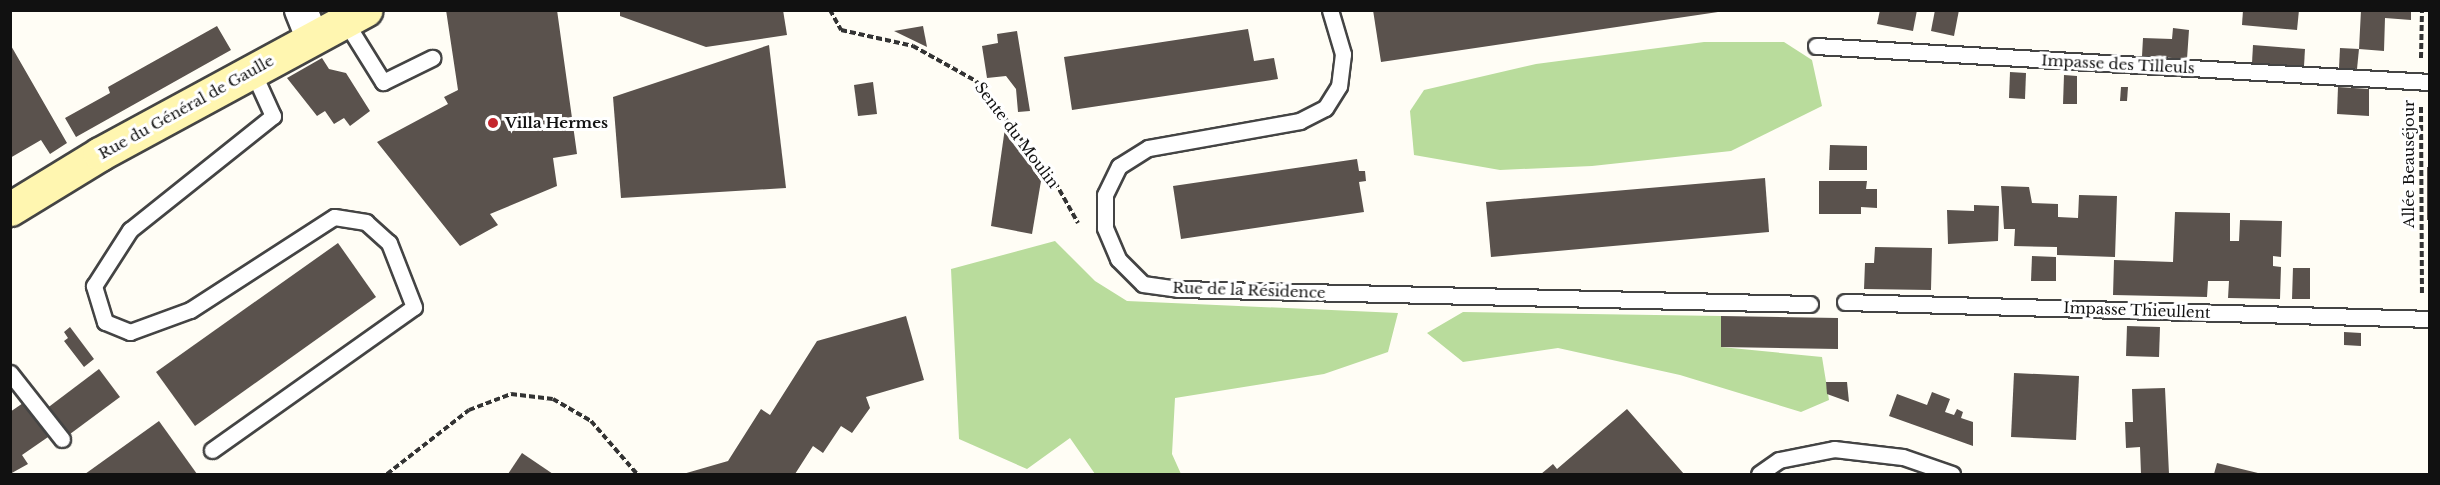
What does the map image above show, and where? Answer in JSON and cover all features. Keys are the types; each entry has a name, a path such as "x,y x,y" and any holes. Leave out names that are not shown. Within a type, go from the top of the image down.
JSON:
{"main road":[{"name":"Rue du Général de Gaulle","path":"10,209 252,70 307,24 355,16"}],"lane":[{"name":"Rue de la Résidence","path":"1330,10 1343,54 1339,86 1325,108 1300,121 1148,148 1119,166 1105,195 1105,228 1118,259 1143,284 1178,289 1810,304"},
{"path":"355,16 383,82 432,58"},
{"name":"Impasse des Tilleuls","path":"1816,46 2425,82"},
{"path":"212,450 414,307 389,243 366,222 334,217 190,310 130,332 105,322 94,286 130,230 273,116 252,70"},
{"name":"Impasse Thieullent","path":"1845,302 2426,319"},
{"path":"10,373 62,439"},
{"path":"1759,474 1779,460 1834,449 1903,457 1952,474"}],"path":[{"name":"Sente du Moulin","path":"830,10 841,30 913,46 969,75 1055,183 1094,251 1118,259"},
{"name":"Allée Beauséjour","path":"2422,10 2425,82 2426,319"},
{"path":"387,474 469,410 511,394 553,399 591,421 637,474"}],"green space":[{"path":"1704,42 1784,42 1812,60 1822,106 1731,151 1592,166 1500,170 1414,155 1410,111 1424,90 1536,64"},
{"path":"1055,241 1095,281 1127,301 1398,313 1388,352 1324,374 1175,398 1172,454 1181,474 1095,474 1070,438 1027,469 959,439 951,269"},
{"path":"1463,312 1721,316 1721,347 1822,357 1829,400 1801,412 1680,375 1558,348 1463,362 1427,333"}],"building":[{"name":"Villa Hermes","path":"446,10 557,10 577,154 553,158 557,186 490,214 498,225 460,246 377,142 448,104 444,97 458,90"},
{"path":"620,10 783,10 787,35 706,47 620,16"},
{"path":"1373,10 1718,10 1718,12 1381,62"},
{"path":"1880,10 1917,10 1913,31 1877,24"},
{"path":"1935,10 1959,10 1954,36 1931,31"},
{"path":"2243,10 2299,10 2297,30 2242,25"},
{"path":"2361,10 2411,10 2411,20 2385,18 2384,51 2359,49"},
{"path":"217,26 231,50 76,137 65,118 110,93 108,87"},
{"path":"923,26 927,47 894,31"},
{"path":"2173,28 2189,30 2187,59 2142,56 2143,38 2172,39"},
{"path":"1248,29 1254,61 1274,58 1278,79 1072,110 1064,57"},
{"path":"1017,31 1030,111 1018,112 1016,89 1006,76 987,78 982,46 998,43 997,34"},
{"path":"10,44 67,143 50,154 41,140 10,158"},
{"path":"769,45 786,188 621,198 613,97"},
{"path":"2253,45 2305,49 2304,66 2252,63"},
{"path":"2340,48 2359,49 2357,69 2339,68"},
{"path":"322,58 329,69 346,73 370,111 350,126 344,118 334,124 325,111 317,116 287,78"},
{"path":"2010,72 2026,73 2025,99 2009,98"},
{"path":"2064,75 2077,76 2077,104 2063,104"},
{"path":"873,82 877,114 858,116 854,85"},
{"path":"2121,87 2128,87 2127,101 2120,101"},
{"path":"2338,87 2369,89 2369,116 2337,114"},
{"path":"1005,128 1041,181 1032,234 991,226"},
{"path":"1830,145 1867,146 1867,170 1829,170"},
{"path":"1357,159 1359,171 1365,171 1366,181 1359,182 1364,212 1181,239 1173,186"},
{"path":"2427,167 2430,167 2430,220 2427,220"},
{"path":"1765,178 1769,232 1491,257 1486,202"},
{"path":"1819,181 1867,181 1866,189 1877,189 1877,208 1861,207 1861,214 1819,214"},
{"path":"2001,186 2029,187 2032,203 2058,204 2058,217 2078,218 2079,195 2117,196 2115,257 2057,255 2057,247 2014,246 2015,229 2004,229"},
{"path":"1974,205 1999,206 1998,241 1948,244 1947,210 1974,211"},
{"path":"2175,212 2230,213 2230,241 2239,241 2240,220 2282,221 2281,257 2273,256 2273,266 2281,267 2280,299 2228,298 2229,281 2208,281 2207,297 2113,295 2114,260 2173,262"},
{"path":"338,243 376,297 195,426 156,372"},
{"path":"1875,247 1932,248 1931,290 1864,289 1865,263 1874,263"},
{"path":"2032,256 2056,257 2056,281 2031,281"},
{"path":"2293,268 2310,268 2310,299 2292,299"},
{"path":"906,316 924,380 866,397 870,408 852,433 841,426 823,453 813,446 795,474 683,474 728,461 761,409 770,415 817,341"},
{"path":"1721,316 1838,318 1838,349 1721,347"},
{"path":"2127,326 2160,327 2159,357 2126,356"},
{"path":"70,327 94,359 84,367 64,341 68,338 64,332"},
{"path":"2344,332 2361,333 2361,346 2344,345"},
{"path":"99,369 120,397 66,437 46,409"},
{"path":"2014,373 2079,376 2076,440 2011,437"},
{"path":"1826,382 1847,382 1849,402 1827,394"},
{"path":"2165,388 2169,474 2141,474 2140,447 2126,448 2125,422 2133,422 2132,389"},
{"path":"1932,392 1950,399 1945,412 1954,415 1957,409 1963,412 1961,418 1973,422 1973,446 1889,416 1897,394 1927,405"},
{"path":"26,401 51,435 22,455 28,464 10,474 10,412"},
{"path":"1627,409 1684,474 1541,474 1553,464 1557,469"},
{"path":"159,421 197,474 85,474"},
{"path":"522,453 553,474 508,474"},
{"path":"2217,463 2262,474 2214,474"}],"place":[{"name":"Villa Hermes","path":"493,123"}]}
